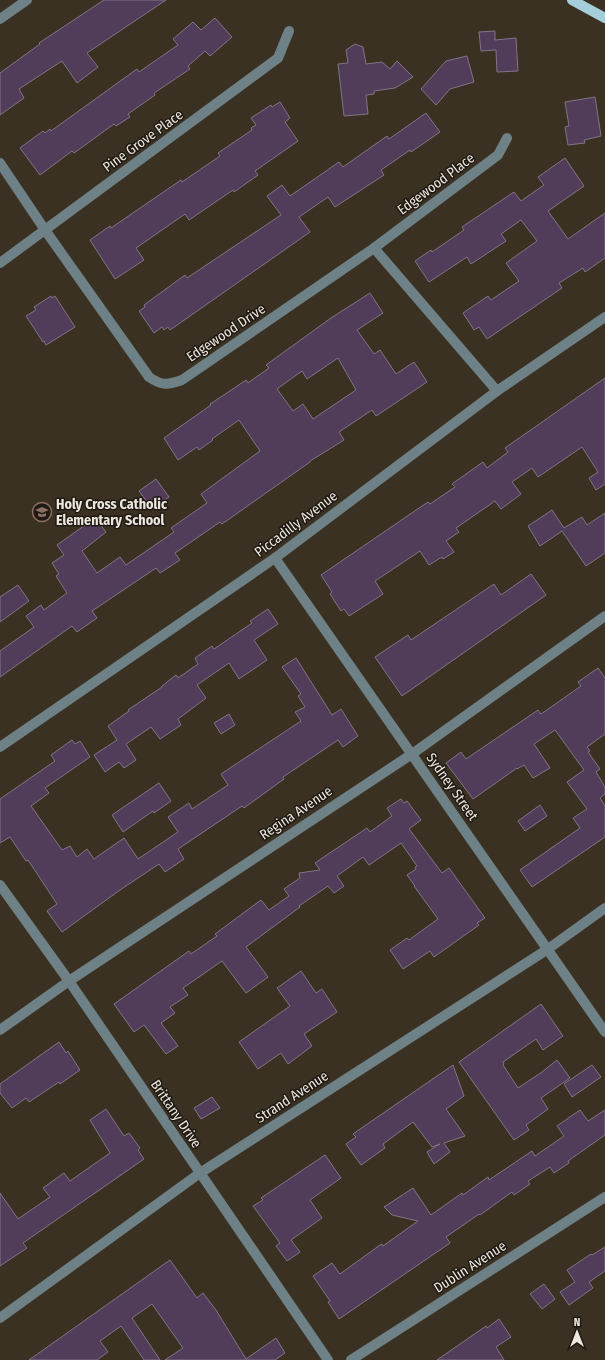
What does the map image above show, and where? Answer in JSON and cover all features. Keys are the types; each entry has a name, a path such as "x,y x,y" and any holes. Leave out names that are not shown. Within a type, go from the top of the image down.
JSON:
{"main road":[{"path":"572,0 582,3 605,18"}],"street":[{"path":"0,19 27,0"},
{"name":"Pine Grove Place","path":"0,263 278,58 289,31"},
{"name":"Edgewood Place","path":"374,248 498,155 507,138"},
{"name":"Edgewood Drive","path":"0,164 149,377 157,382 165,384 182,380 374,248"},
{"path":"374,248 498,391"},
{"name":"Piccadilly Avenue","path":"0,747 275,558 498,391 605,317"},
{"name":"Sydney Street","path":"275,558 605,1032"},
{"name":"Regina Avenue","path":"0,1030 69,981 412,754 605,616"},
{"name":"Brittany Drive","path":"0,885 69,981 328,1360"},
{"name":"Strand Avenue","path":"0,1318 200,1173 548,949 605,908"},
{"name":"Dublin Avenue","path":"351,1360 605,1197"}],"building":[{"path":"104,0 166,0 87,53 98,67 77,83 62,61 19,89 24,98 0,115 0,73 40,44 39,43"},
{"path":"215,18 232,37 210,56 205,51 188,66 190,69 154,93 155,95 128,114 130,117 116,126 114,124 74,153 72,151 40,175 20,148 43,131 45,133 50,129 51,131 137,69 139,72 178,45 173,39 193,22 201,30"},
{"path":"495,31 495,40 516,38 518,71 497,72 496,50 481,51 479,32"},
{"path":"355,44 363,47 366,64 382,62 390,69 397,61 413,77 395,88 374,91 374,94 366,95 368,114 344,116 338,64 348,63 346,50"},
{"path":"467,56 474,82 450,89 436,105 421,89 446,61"},
{"path":"595,97 601,136 584,140 585,143 568,145 565,127 569,126 565,102"},
{"path":"280,102 290,118 285,122 298,141 255,171 258,175 234,192 233,190 189,220 185,214 136,248 144,260 115,279 90,240 110,226 111,228 181,180 182,182 220,156 218,153 252,130 251,128 256,125 251,118 271,105 272,107"},
{"path":"426,113 440,132 381,170 384,175 335,207 328,197 299,217 310,232 170,330 168,327 164,330 162,327 154,333 139,311 145,307 144,305 185,275 187,278 281,215 267,196 282,185 290,196 339,162 343,167 387,136 389,139"},
{"path":"565,158 584,186 548,211 568,239 605,213 605,258 585,272 583,268 559,283 562,288 487,339 479,327 474,330 463,313 488,296 491,300 519,281 506,263 537,241 521,220 501,234 506,241 471,264 467,257 429,282 415,261 431,250 432,252 464,230 462,227 514,192 521,201 544,185 538,177"},
{"path":"370,293 383,313 357,330 374,354 380,350 396,374 414,362 427,382 376,416 372,410 339,432 344,440 310,461 222,524 220,522 175,553 180,560 160,573 156,568 92,611 97,618 77,632 72,626 0,677 0,651 34,627 26,616 41,605 44,610 67,593 56,576 59,574 52,563 64,555 57,545 95,518 106,532 82,551 97,573 120,557 126,565 174,532 171,528 207,503 201,494 260,451 239,420 199,450 197,447 178,460 164,438 246,380 248,383 269,368 266,365 331,318","holes":["338,358 356,390 313,419 303,404 293,411 277,389 302,371 307,379"]},
{"path":"51,296 52,298 55,296 75,327 46,345 26,316 36,310 34,307"},
{"path":"605,378 605,484 596,490 589,478 598,472 582,447 538,477 532,468 512,482 521,494 501,509 495,501 456,528 459,532 446,541 454,552 429,565 420,551 375,581 383,594 349,616 344,609 341,611 330,594 332,592 321,575 428,502 430,504 455,487 452,484 483,462 487,468 508,452 505,448"},
{"path":"156,479 169,497 152,509 139,491"},
{"path":"552,510 564,528 582,517 587,525 605,513 605,553 586,566 562,531 540,546 528,526"},
{"path":"531,574 546,595 402,696 375,657 408,635 411,640 494,584 501,595"},
{"path":"18,585 29,601 0,622 0,597"},
{"path":"268,609 278,624 254,640 267,660 239,679 229,663 197,685 206,698 178,719 181,725 160,739 151,727 126,744 136,760 124,768 119,762 105,772 94,755 117,740 108,726 176,675 178,678 198,664 195,658 212,646 214,649 252,623 250,621"},
{"path":"296,658 332,715 341,709 358,736 343,747 338,740 283,777 284,779 244,808 242,806 178,849 184,859 165,872 159,864 62,932 47,911 57,904 28,860 26,861 10,837 0,843 0,799 55,761 51,755 72,740 75,744 80,741 90,757 45,788 49,793 31,806 62,850 70,846 77,857 87,849 94,859 124,838 138,859 178,832 168,817 189,803 192,809 228,785 221,774 301,721 295,712 305,707 298,696 301,694 282,667"},
{"path":"598,668 605,678 605,734 587,747 590,751 588,752 600,769 596,772 605,787 605,794 600,798 605,806 605,837 532,887 520,870 580,828 573,818 587,809 567,782 584,770 555,730 534,744 550,768 533,778 524,765 517,768 473,799 446,763 461,752 466,759 538,710 541,714 581,686 578,682"},
{"path":"229,714 235,725 221,734 214,723"},
{"path":"159,783 171,801 154,813 153,811 123,832 112,815"},
{"path":"401,799 404,803 407,801 421,820 409,829 442,873 449,868 485,918 477,923 479,925 434,957 430,951 403,969 390,950 407,938 409,940 438,919 407,875 416,869 415,867 417,866 401,843 369,865 363,857 337,876 344,886 334,893 328,886 299,906 300,907 246,947 268,977 246,993 222,961 183,988 188,995 170,1007 175,1013 161,1023 178,1046 166,1054 144,1025 134,1032 114,1004 189,951 191,954 217,936 215,934 261,900 269,910 289,896 284,889 300,878 299,873 320,870 315,863 367,828 370,832 392,816 387,808"},
{"path":"540,805 547,816 525,831 518,821"},
{"path":"301,971 316,993 322,989 337,1012 304,1034 312,1046 288,1064 281,1053 258,1069 239,1042 290,1006 277,988"},
{"path":"541,1004 563,1036 543,1050 536,1039 503,1062 503,1065 518,1088 557,1060 570,1078 541,1098 548,1109 526,1125 529,1130 514,1140 459,1062"},
{"path":"59,1042 66,1053 68,1051 80,1070 60,1084 59,1082 29,1102 26,1098 12,1108 0,1093 0,1084"},
{"path":"453,1065 464,1096 446,1109 465,1136 444,1143 450,1152 434,1164 427,1152 440,1144 432,1147 413,1122 383,1144 385,1148 361,1165 346,1144 356,1137 353,1134"},
{"path":"592,1065 601,1077 572,1097 564,1084"},
{"path":"212,1097 220,1108 201,1119 194,1108"},
{"path":"106,1109 124,1136 129,1133 140,1148 138,1150 144,1159 23,1243 27,1248 0,1266 0,1193 18,1219 50,1197 43,1188 64,1173 70,1181 110,1153 90,1120"},
{"path":"580,1110 588,1121 605,1110 605,1135 568,1161 569,1163 554,1173 550,1167 528,1181 530,1184 514,1195 512,1192 480,1215 479,1214 446,1237 450,1243 339,1319 328,1302 330,1301 313,1276 332,1263 340,1274 380,1245 382,1244 383,1246 418,1221 392,1215 384,1207 413,1188 431,1215 488,1177 489,1180 532,1151 535,1156 564,1136 557,1126"},
{"path":"325,1155 341,1178 310,1200 322,1218 291,1240 300,1252 287,1261 276,1246 280,1243 253,1206 263,1200 261,1198"},
{"path":"605,1247 605,1271 589,1282 593,1288 569,1305 560,1292 575,1282 567,1270 591,1254 592,1255"},
{"path":"170,1260 197,1298 203,1293 216,1310 246,1359 276,1338 285,1353 275,1360 165,1360 183,1348 152,1304 132,1318 160,1360 144,1360 121,1326 100,1341 108,1352 97,1360 29,1360"},
{"path":"544,1284 555,1299 542,1309 530,1294"},
{"path":"499,1319 511,1337 496,1347 504,1360 437,1360 486,1326 487,1328"}],"place":[{"name":"Holy Cross Catholic Elementary School","path":"42,512"}]}
